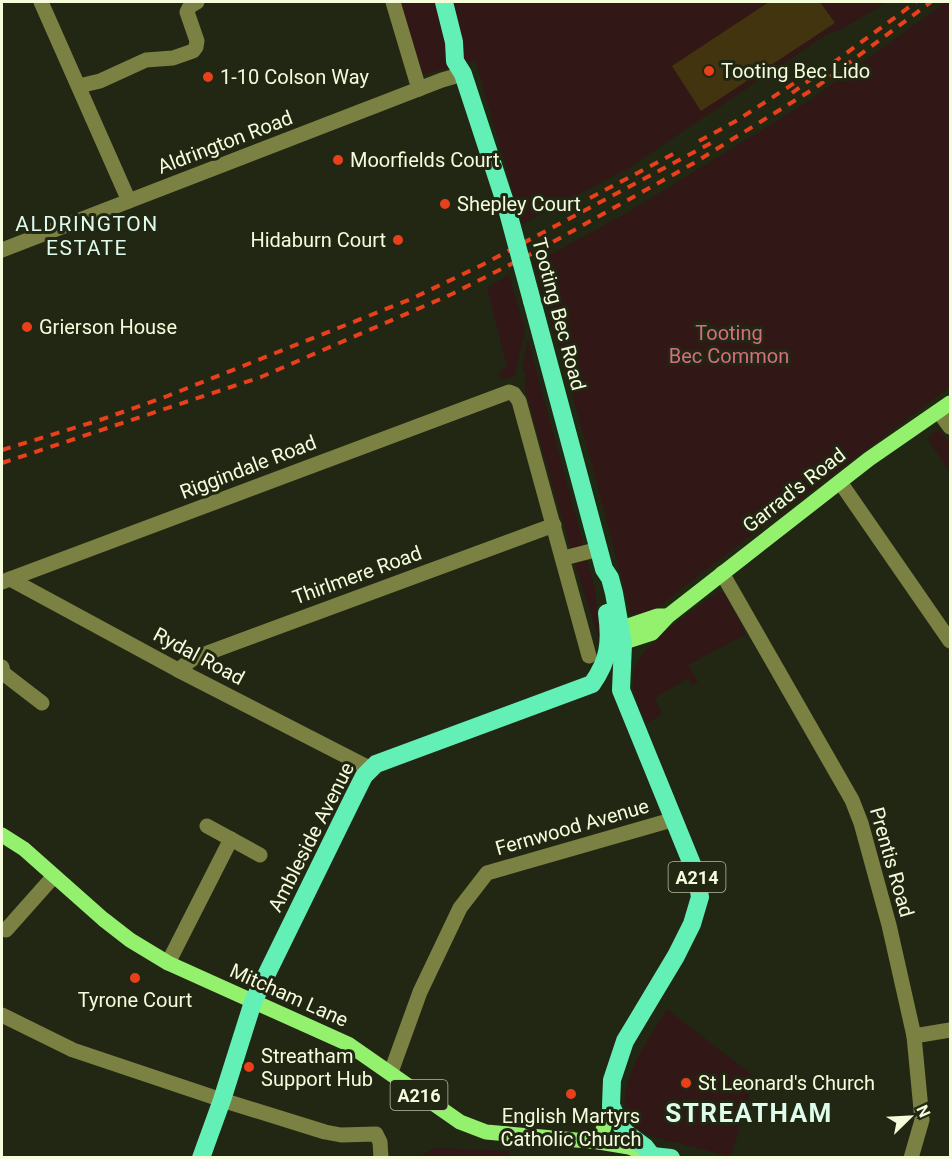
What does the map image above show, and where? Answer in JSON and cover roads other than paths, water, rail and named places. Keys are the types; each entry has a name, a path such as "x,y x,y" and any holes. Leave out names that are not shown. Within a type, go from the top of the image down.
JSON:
{"highway":[{"name":"Tooting Bec Road","path":"444,2 454,42 455,61 463,74 506,205 604,569 612,584 616,639"},
{"path":"616,639 595,679 621,690"},
{"name":"A214","path":"611,1105 614,1074 625,1041 676,957 692,924 700,897 696,874 621,690 616,639"},
{"name":"Ambleside Avenue","path":"201,1158 222,1101 253,1002 369,768 595,679"},
{"path":"611,1105 626,1133 645,1147 652,1157 671,1158"}],"main road":[{"name":"Garrad's Road","path":"616,639 652,633 668,616 869,459 945,407"},
{"name":"Mitcham Lane","path":"2,835 24,849 130,940 168,963 348,1044 460,1122 486,1132 599,1142 628,1147 652,1157"},
{"path":"599,1142 611,1105"}],"street":[{"path":"41,2 129,201"},
{"path":"79,86 100,81 146,60 173,58 193,51 197,41 187,12 190,6 197,2"},
{"path":"393,2 419,89"},
{"name":"Aldrington Road","path":"2,250 463,74"},
{"name":"Riggindale Road","path":"6,581 510,392 519,401 554,525"},
{"path":"945,407 951,427"},
{"path":"840,482 951,641"},
{"path":"554,525 589,656"},
{"name":"Thirlmere Road","path":"178,670 194,658 554,525"},
{"path":"564,558 599,549"},
{"name":"Prentis Road","path":"722,573 857,812 889,925 914,1036 922,1120 911,1158"},
{"name":"Rydal Road","path":"6,581 369,768"},
{"path":"2,671 42,703"},
{"name":"Fernwood Avenue","path":"391,1072 420,992 460,908 487,873 675,819"},
{"path":"207,826 260,855"},
{"path":"168,963 231,839"},
{"path":"6,930 54,876"},
{"path":"2,1016 73,1050 222,1101 325,1132 376,1134 381,1147 381,1158"},
{"path":"914,1036 951,1030"}],"railway":[{"path":"792,93 916,2"},
{"path":"2,463 261,377 452,294 535,252 694,163 815,88 931,2"},
{"path":"699,141 736,121 796,82"},
{"path":"2,450 165,397 411,299 482,265 713,142"},
{"path":"590,198 677,152"}],"place":[{"name":"Tooting Bec Lido","path":"709,71"},
{"name":"1-10 Colson Way","path":"208,77"},
{"name":"Moorfields Court","path":"338,160"},
{"name":"Shepley Court","path":"445,204"},
{"name":"Hidaburn Court","path":"398,240"},
{"name":"Grierson House","path":"27,327"},
{"name":"Tyrone Court","path":"135,978"},
{"name":"Streatham Support Hub","path":"249,1067"},
{"name":"St Leonard's Church","path":"686,1083"},
{"name":"English Martyrs Catholic Church","path":"571,1094"}],"district":[{"name":"ALDRINGTON ESTATE","path":"87,236"},
{"name":"STREATHAM","path":"749,1113"}],"park label":[{"name":"Tooting Bec Common","path":"729,344"}]}
